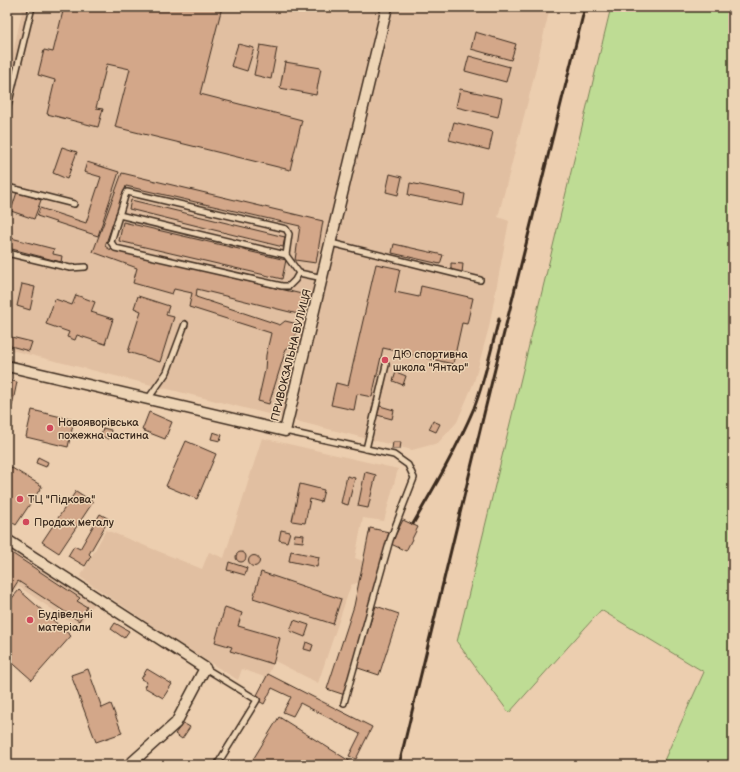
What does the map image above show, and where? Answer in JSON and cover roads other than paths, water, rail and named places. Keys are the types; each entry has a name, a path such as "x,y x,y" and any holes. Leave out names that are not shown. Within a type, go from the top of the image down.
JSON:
{"street":[{"name":"ПРИВОКЗАЛЬНА ВУЛИЦЯ","path":"7,366 285,431 387,7"},
{"path":"7,540 205,668 176,723 129,765"}],"lane":[{"path":"7,110 32,7"},
{"path":"7,186 74,204"},
{"path":"286,255 289,234 282,228 127,192 111,242 115,248 282,286 289,286 295,280 299,272"},
{"path":"119,215 286,255 299,272 323,278"},
{"path":"331,243 480,280"},
{"path":"7,253 70,268 86,267"},
{"path":"148,399 167,372 185,324"},
{"path":"366,449 386,365"},
{"path":"285,431 394,455 408,464 414,478 390,540 344,703"},
{"path":"205,668 257,700 217,765"}],"railway":[{"path":"399,765 491,385 585,7"},
{"path":"413,524 453,452 474,408 485,375 499,319"}],"place":[{"name":"ДЮ спортивна школа \"Янтар\"","path":"385,360"},
{"name":"Новояворівська пожежна частина","path":"50,428"},
{"name":"ТЦ \"Підкова\"","path":"20,499"},
{"name":"Продаж металу","path":"26,522"},
{"name":"Будівельні матеріали","path":"30,620"}]}
